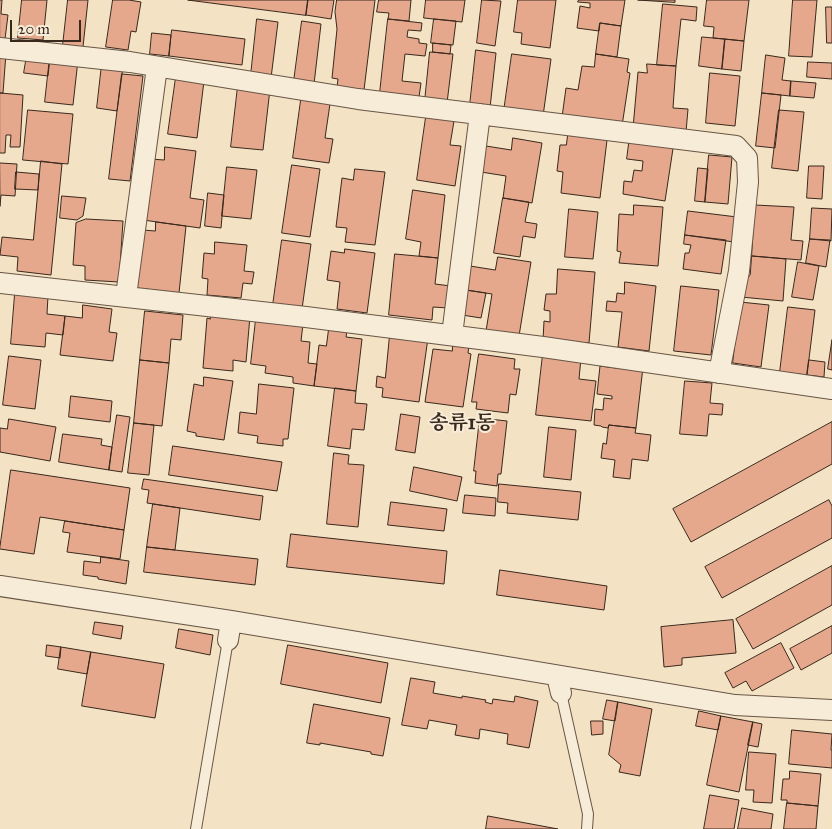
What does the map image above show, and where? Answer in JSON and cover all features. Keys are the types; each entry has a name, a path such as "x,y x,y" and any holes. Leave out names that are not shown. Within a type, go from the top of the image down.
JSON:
{"street":[{"path":"0,48 130,62 358,99 736,146 747,158 748,182 739,271 719,373"},
{"path":"126,296 157,67"},
{"path":"452,335 480,114"},
{"path":"0,283 452,335 832,389"},
{"path":"0,586 230,631 559,684 735,705 832,710"}],"lane":[{"path":"196,829 230,631"},
{"path":"559,684 588,814 587,829"}],"building":[{"path":"0,0 2,0 1,14 8,15 5,39 0,38"},
{"path":"22,0 47,0 43,40 18,38"},
{"path":"68,0 88,0 83,47 63,45"},
{"path":"113,0 141,2 136,32 131,31 128,50 106,47"},
{"path":"188,0 308,0 306,15"},
{"path":"308,0 334,0 331,19 306,15"},
{"path":"337,0 375,0 364,90 337,87 338,79 332,78 337,29 335,12"},
{"path":"379,0 411,0 409,21 388,19 389,13 377,12"},
{"path":"426,0 465,0 462,22 424,18"},
{"path":"482,0 501,1 495,46 477,43"},
{"path":"518,0 556,0 550,48 521,44 522,33 514,32"},
{"path":"579,0 625,0 621,26 600,23 599,31 577,28 580,6 590,8 590,3 578,2"},
{"path":"638,0 675,0 675,2"},
{"path":"707,0 749,0 744,41 713,38 714,27 704,26"},
{"path":"793,0 817,0 812,57 789,56"},
{"path":"663,4 697,7 696,21 681,19 676,66 657,65"},
{"path":"826,7 832,7 832,43 827,43"},
{"path":"257,19 278,22 271,78 251,75"},
{"path":"388,19 422,23 421,31 408,30 407,37 419,39 419,43 427,44 425,56 405,54 402,81 421,83 419,97 380,93"},
{"path":"434,19 456,21 453,45 431,43"},
{"path":"302,21 321,24 314,84 294,81"},
{"path":"600,23 621,26 617,57 596,54"},
{"path":"172,30 245,39 242,65 169,56"},
{"path":"152,33 171,35 169,56 150,54"},
{"path":"702,37 725,39 722,69 699,66"},
{"path":"725,39 744,41 741,71 722,69"},
{"path":"433,43 451,45 450,54 433,52"},
{"path":"476,50 496,53 490,108 470,105"},
{"path":"0,52 6,53 3,93 0,93"},
{"path":"430,52 453,54 447,103 425,101"},
{"path":"512,54 551,59 543,116 504,111"},
{"path":"596,54 629,59 627,72 630,73 622,126 562,117 566,88 578,90 582,66 594,67"},
{"path":"27,55 50,57 48,76 24,73"},
{"path":"766,55 785,58 782,80 791,81 790,96 762,93"},
{"path":"50,57 78,60 73,105 45,102"},
{"path":"808,62 832,63 832,79 807,77"},
{"path":"102,64 123,67 117,111 97,108"},
{"path":"647,64 676,66 673,108 688,109 686,132 633,128 638,72 647,73"},
{"path":"710,73 740,76 735,126 706,123"},
{"path":"122,74 143,76 130,181 109,179"},
{"path":"176,77 204,81 197,138 168,134"},
{"path":"791,81 816,83 814,98 790,96"},
{"path":"238,86 270,89 263,150 231,147"},
{"path":"0,93 23,95 20,147 10,147 11,135 6,135 5,153 0,153"},
{"path":"302,93 331,97 325,138 333,139 329,163 293,158"},
{"path":"762,93 781,95 775,148 756,146"},
{"path":"28,110 73,114 68,164 23,160"},
{"path":"779,110 804,112 798,171 772,168"},
{"path":"426,117 454,121 450,145 461,146 455,186 417,180"},
{"path":"568,135 607,140 600,198 561,193 563,172 557,171 560,145 566,145"},
{"path":"630,136 674,142 665,201 623,194 624,181 632,182 634,170 642,171 643,161 627,159"},
{"path":"513,138 542,143 532,203 503,198 506,176 481,172 486,146 511,150"},
{"path":"165,147 196,151 190,198 204,200 200,228 143,220 150,159 164,160"},
{"path":"709,155 732,157 728,204 705,202"},
{"path":"41,161 62,164 51,275 17,271 18,257 0,255 2,237 33,240"},
{"path":"0,163 17,164 15,196 1,195 0,206"},
{"path":"292,165 320,169 310,237 282,233"},
{"path":"809,166 824,166 822,199 807,198"},
{"path":"227,167 257,170 251,219 222,216"},
{"path":"698,168 708,169 705,202 695,201"},
{"path":"355,169 385,172 375,245 345,242 347,228 336,227 342,178 353,180"},
{"path":"16,172 39,174 38,190 15,189"},
{"path":"413,190 445,195 438,258 419,256 421,242 406,239"},
{"path":"208,193 224,195 221,228 205,226"},
{"path":"62,196 86,198 83,216 77,220 60,218"},
{"path":"503,198 529,202 525,222 537,224 535,238 523,236 520,257 494,253"},
{"path":"634,205 663,207 658,266 619,263 621,252 617,251 619,214 633,215"},
{"path":"755,205 794,207 791,240 803,241 801,260 752,256"},
{"path":"812,208 832,209 831,241 810,239"},
{"path":"569,209 598,212 593,259 565,257"},
{"path":"688,211 737,217 734,242 685,235"},
{"path":"86,219 123,221 119,282 85,280 85,266 73,265 76,223"},
{"path":"156,222 186,226 179,293 136,288 143,230 155,231"},
{"path":"685,235 726,240 721,274 683,269 685,253 689,253 691,245 684,244"},
{"path":"810,239 830,240 826,267 806,263"},
{"path":"282,240 311,244 302,309 273,305"},
{"path":"215,242 247,245 244,271 254,272 252,284 243,283 241,298 207,295 208,279 202,278 204,253 214,254"},
{"path":"345,249 375,253 367,313 337,309 340,282 327,280 331,251 344,253"},
{"path":"395,254 438,258 435,284 451,286 448,308 433,307 432,320 389,315"},
{"path":"752,256 786,259 783,301 741,297 744,283 750,275"},
{"path":"498,257 531,262 519,336 486,331 492,294 466,290 470,266 495,270"},
{"path":"798,262 819,266 813,300 792,297"},
{"path":"558,269 595,272 589,343 543,340 544,321 550,322 550,311 544,310 546,294 556,294"},
{"path":"625,282 656,286 649,351 618,347 622,312 606,311 607,301 616,302 617,293 624,294"},
{"path":"681,286 719,290 711,355 674,351"},
{"path":"466,290 486,293 481,318 462,315"},
{"path":"15,294 48,296 47,314 65,316 63,335 46,333 45,347 11,344"},
{"path":"740,302 769,305 761,367 733,363"},
{"path":"83,305 112,309 109,332 117,333 113,361 60,355 65,316 82,318"},
{"path":"788,307 815,310 807,375 780,372"},
{"path":"145,311 183,315 181,340 171,339 169,363 140,360"},
{"path":"210,314 250,316 246,362 233,360 233,371 203,368 207,318 210,319"},
{"path":"256,319 303,324 301,341 310,342 308,363 317,364 314,386 293,383 293,377 265,373 266,366 251,364"},
{"path":"329,329 347,331 346,337 362,339 356,391 314,386 319,345 326,346"},
{"path":"390,335 428,337 419,402 382,397 383,388 376,387 377,376 385,378"},
{"path":"832,340 832,370 828,369"},
{"path":"453,342 469,345 468,353 471,354 463,407 425,402 433,349 452,351"},
{"path":"479,354 515,359 514,369 520,369 516,395 510,394 508,413 476,409 477,402 472,402"},
{"path":"543,354 581,358 579,379 596,381 591,421 536,415"},
{"path":"9,356 41,360 35,409 3,405"},
{"path":"140,360 169,363 162,426 134,423"},
{"path":"809,360 825,362 824,377 807,375"},
{"path":"616,363 643,367 636,428 609,425 608,428 594,425 595,409 603,410 604,398 612,399 612,396 597,394 600,366 616,368"},
{"path":"204,377 233,381 224,440 196,436 196,433 187,431 194,384 203,386"},
{"path":"685,381 712,383 710,403 723,404 722,415 709,414 707,436 680,434"},
{"path":"259,384 294,388 288,439 283,439 283,446 257,443 258,436 238,433 240,412 256,414"},
{"path":"335,388 356,391 355,403 367,404 364,430 352,429 350,449 328,446"},
{"path":"71,396 112,401 110,422 69,417"},
{"path":"401,414 420,417 415,453 396,450"},
{"path":"117,415 130,417 122,472 109,470"},
{"path":"480,418 507,421 501,474 498,474 497,486 475,483 476,471 474,471"},
{"path":"9,419 56,427 50,461 0,452 0,428 7,429"},
{"path":"832,422 832,464 691,542 673,509"},
{"path":"134,423 154,425 149,475 128,473"},
{"path":"609,425 636,428 635,433 651,435 648,461 632,459 630,479 613,477 615,460 601,458 603,443 606,444"},
{"path":"549,427 576,430 571,480 544,477"},
{"path":"63,434 102,439 101,445 112,447 109,470 59,462"},
{"path":"173,446 282,462 277,491 169,475"},
{"path":"334,453 349,455 348,464 364,465 358,527 327,524"},
{"path":"414,467 462,477 457,501 410,491"},
{"path":"11,470 130,488 124,530 40,517 34,554 0,549"},
{"path":"144,479 263,496 260,520 147,503 149,490 142,489"},
{"path":"499,484 581,492 578,520 507,513 508,503 498,502"},
{"path":"465,495 496,498 495,516 463,513"},
{"path":"829,500 832,506 832,538 722,598 705,567"},
{"path":"391,502 447,509 444,531 388,525"},
{"path":"153,504 180,508 175,550 147,547"},
{"path":"65,521 124,530 120,559 67,552 70,533 63,532"},
{"path":"291,534 447,551 444,584 287,567"},
{"path":"147,547 258,559 255,585 144,572"},
{"path":"101,557 129,561 126,584 83,575 84,561 100,563"},
{"path":"832,566 832,605 753,649 736,619"},
{"path":"500,570 607,586 604,610 497,595"},
{"path":"733,620 736,653 682,658 682,665 664,667 661,627"},
{"path":"95,622 123,626 121,639 93,634"},
{"path":"832,626 832,653 801,670 790,649"},
{"path":"179,629 213,635 210,655 176,648"},
{"path":"781,643 794,668 752,691 746,681 733,688 725,673"},
{"path":"47,645 61,647 60,658 46,656"},
{"path":"288,645 388,663 381,703 281,684"},
{"path":"61,647 91,652 87,674 58,669"},
{"path":"91,652 164,664 155,718 82,706"},
{"path":"411,678 435,682 433,693 486,700 485,702 492,704 493,699 514,702 515,696 538,701 529,748 507,744 508,734 480,729 479,739 455,735 457,725 429,720 427,729 402,725"},
{"path":"607,700 618,702 615,721 603,719"},
{"path":"618,702 652,709 640,776 619,772 621,765 609,755"},
{"path":"314,704 390,718 383,756 320,743 320,745 307,743"},
{"path":"699,711 721,716 718,730 696,726"},
{"path":"721,716 753,722 739,792 707,785"},
{"path":"591,721 603,721 603,734 592,735"},
{"path":"753,722 762,724 758,747 748,745"},
{"path":"792,730 832,734 832,768 789,764"},
{"path":"749,752 776,754 772,803 753,802 754,790 746,790"},
{"path":"790,771 821,774 818,806 787,803 787,800 781,800 783,779 789,779"},
{"path":"710,795 739,800 734,829 704,829"},
{"path":"787,803 818,806 816,829 784,829"},
{"path":"742,808 773,814 771,829 738,829"},
{"path":"488,816 558,829 486,829"}],"district":[{"name":"송류1동","path":"462,424"}]}
